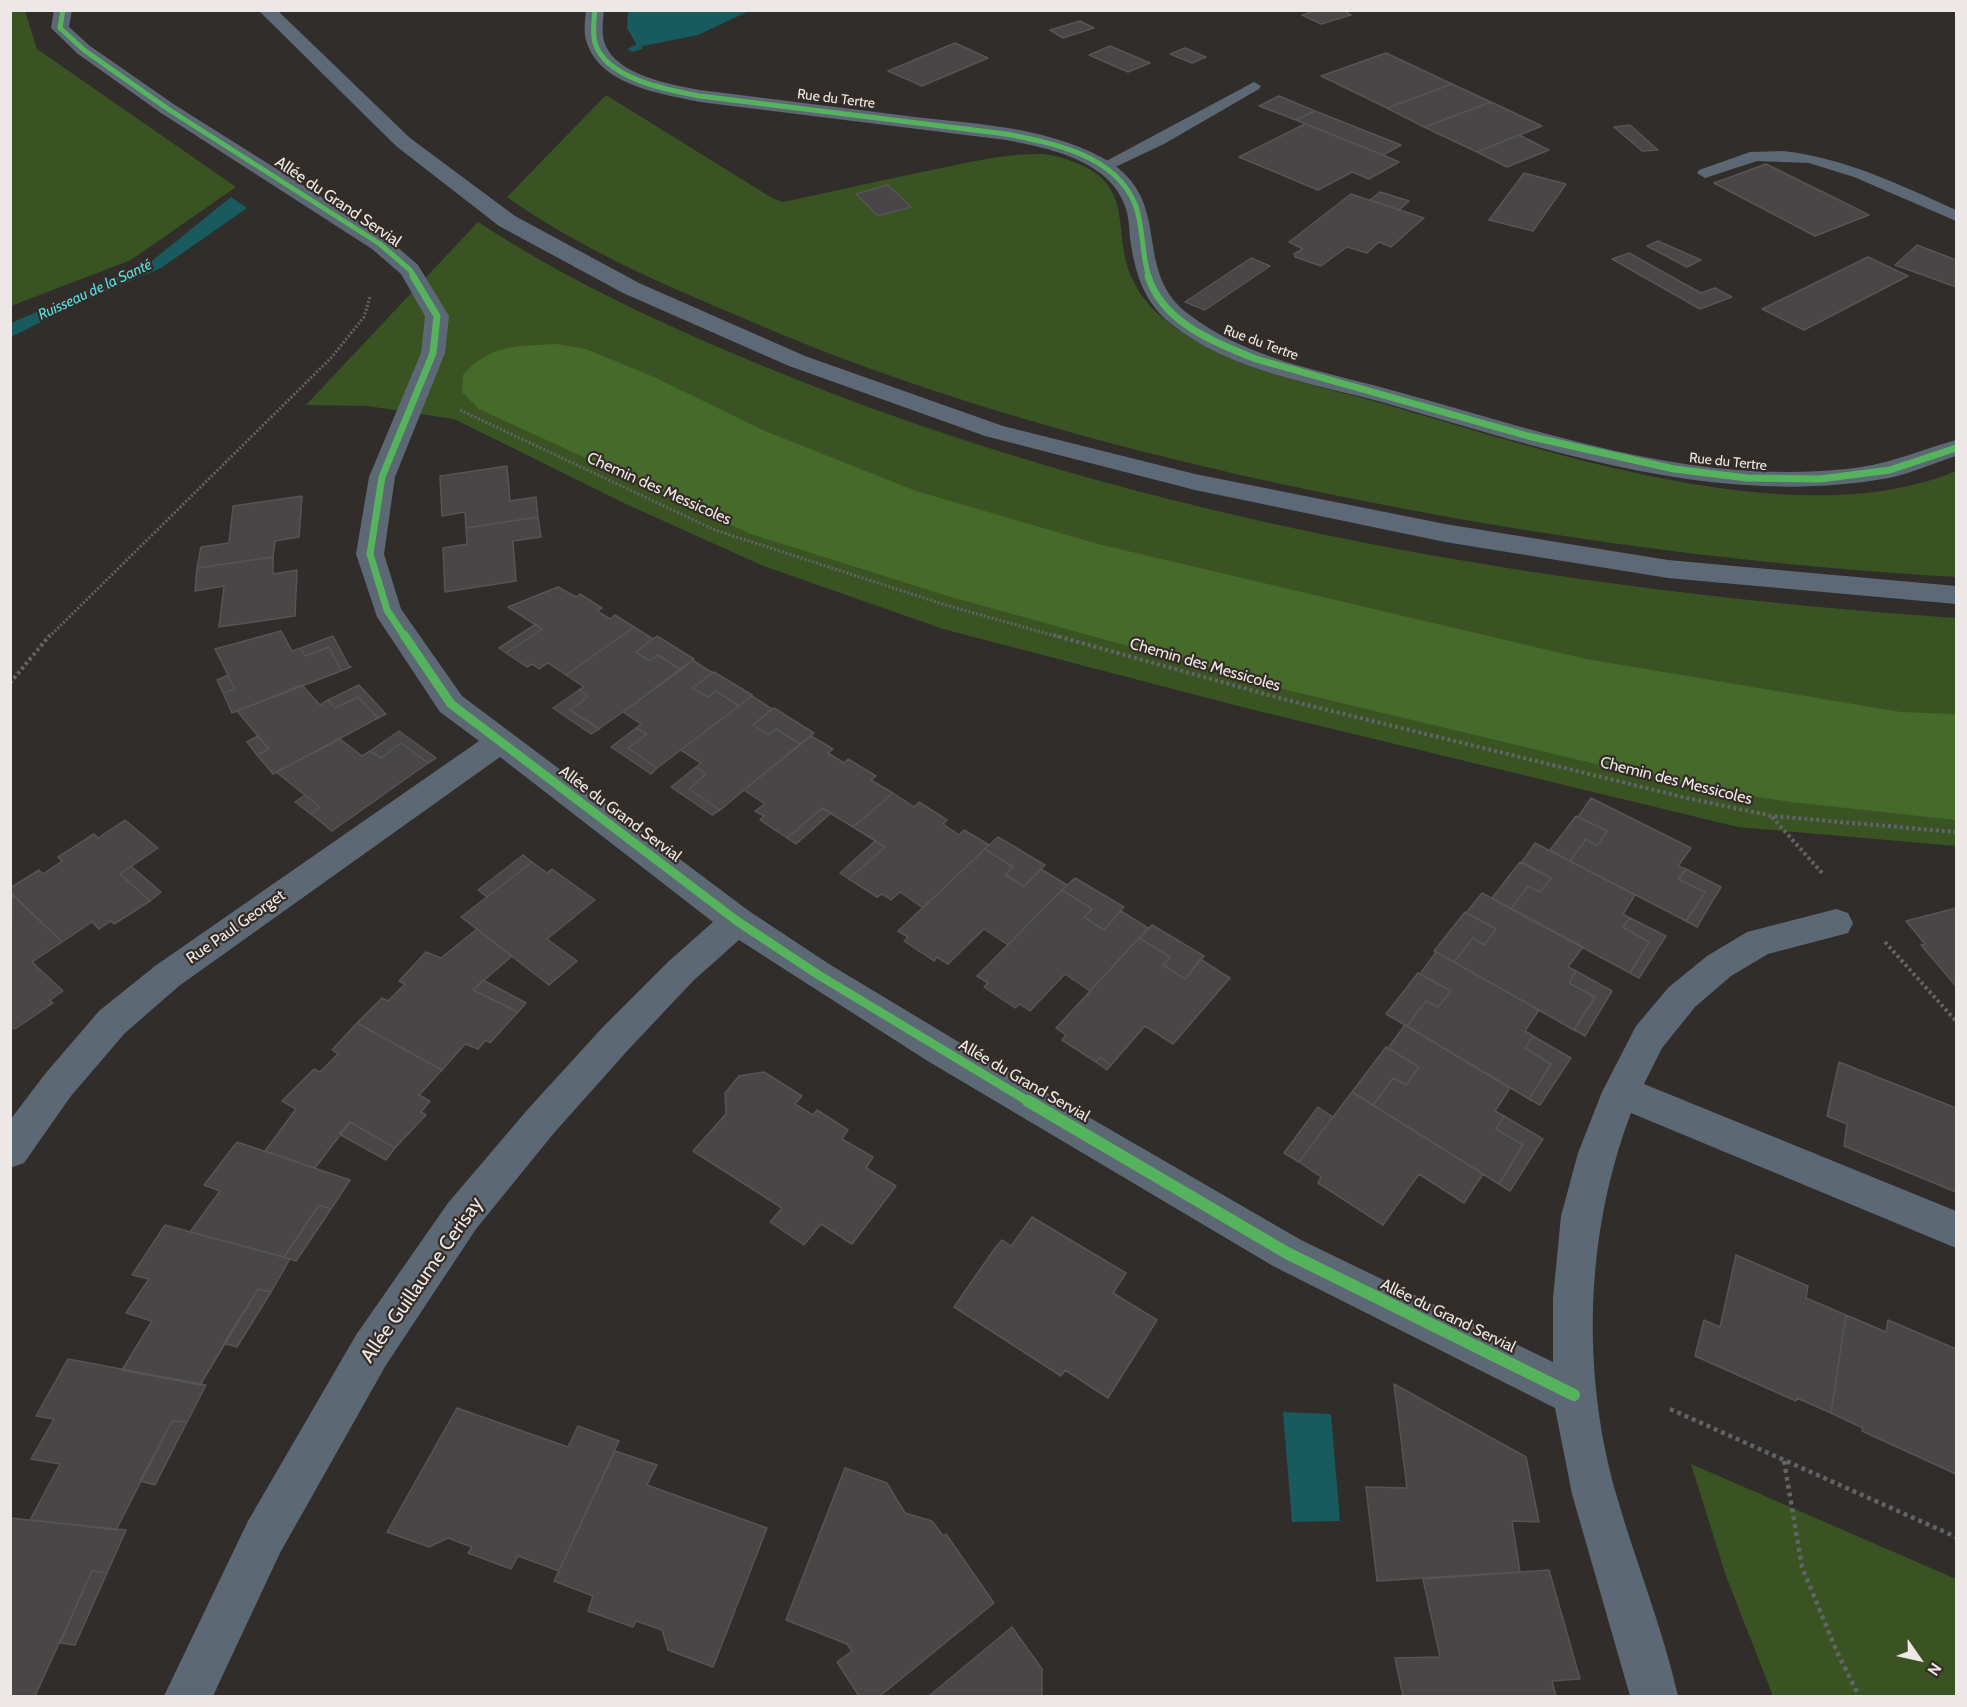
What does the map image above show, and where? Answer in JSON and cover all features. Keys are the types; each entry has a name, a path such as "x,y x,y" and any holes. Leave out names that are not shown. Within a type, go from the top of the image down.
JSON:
{"main road":[{"path":"266,10 403,142 507,221 631,288 797,361 994,431 1195,482 1445,533 1668,569 1956,595"}],"street":[{"name":"Allée du Grand Servial","path":"63,10 60,28 84,50 168,109 380,244 410,270 437,316 433,353 382,477 370,554 387,610 451,704 498,743 737,921 939,1049 1287,1253 1574,1395"},
{"name":"Rue du Tertre","path":"595,10 594,35 605,58 617,68 652,85 700,96 1034,139 1068,150 1103,167 1129,192 1136,206 1147,280 1166,308 1206,337 1270,363 1537,439 1713,476 1765,480 1858,477 1930,460 1956,448"},
{"name":"Rue Paul Georget","path":"10,1151 65,1076 112,1022 176,969 498,743"},
{"name":"Allée Guillaume Cerisay","path":"188,1696 264,1537 353,1381 371,1350 462,1216 541,1120 615,1039 681,971 737,921"},
{"path":"1654,1696 1594,1494 1574,1395 1574,1298 1581,1216 1597,1154 1621,1092 1649,1037 1682,997 1719,966 1759,942 1836,923"},
{"path":"1621,1092 1956,1230"}],"lane":[{"path":"1103,167 1159,141 1254,86"},
{"path":"1705,173 1755,156 1812,159 1860,174 1956,216"}],"path":[{"path":"10,683 56,628 331,358 364,316 373,289"},
{"path":"1670,1409 1956,1537"},
{"path":"1784,1461 1802,1566 1837,1652 1859,1696"}],"green space":[{"path":"11,10 25,11 37,49 236,187 131,260 11,306"},
{"path":"606,95 772,198 783,202 1000,157 1042,154 1070,161 1094,172 1107,184 1114,197 1119,212 1126,261 1140,294 1165,320 1202,345 1252,367 1518,443 1670,480 1747,491 1822,495 1892,489 1956,471 1956,577 1784,564 1612,543 1441,516 1357,500 1204,467 1070,432 937,392 872,369 807,345 622,264 563,233 507,197"},
{"path":"478,222 551,266 627,306 743,358 922,426 1066,471 1212,510 1360,542 1509,568 1659,589 1808,606 1956,618 1956,846 1738,827 1246,708 943,629 761,565 626,504 454,419 367,406 306,405"},
{"path":"556,344 586,349 656,378 765,431 916,491 1098,544 1586,659 1901,712 1956,714 1956,820 1791,802 1692,787 1287,690 951,597 751,534 479,409 462,392 463,375 484,357 505,349"},
{"path":"1691,1464 1956,1579 1956,1696 1773,1696 1726,1576"}],"water":[{"path":"628,10 749,11 698,35 638,47 627,28"},
{"path":"231,197 247,208 161,268 92,297 11,337 11,323 148,264"},
{"path":"1283,1412 1331,1414 1340,1521 1292,1522"}],"building":[{"path":"1317,10 1343,10 1351,15 1321,24 1302,15"},
{"path":"1080,21 1094,28 1063,38 1050,30"},
{"path":"955,43 988,58 922,86 888,71"},
{"path":"1110,46 1150,63 1128,72 1089,55"},
{"path":"1185,48 1206,57 1192,63 1170,54"},
{"path":"1386,53 1452,84 1387,108 1321,76"},
{"path":"1452,84 1491,102 1424,127 1387,108"},
{"path":"1279,96 1315,111 1296,120 1259,106"},
{"path":"1491,102 1542,126 1477,152 1424,127"},
{"path":"1315,111 1401,145 1383,155 1296,120"},
{"path":"1305,124 1399,162 1369,179 1352,172 1318,190 1239,157"},
{"path":"1630,125 1658,150 1642,151 1614,127"},
{"path":"1519,135 1549,150 1507,167 1477,152"},
{"path":"1766,164 1869,215 1815,236 1714,183"},
{"path":"1524,173 1566,184 1533,231 1489,220"},
{"path":"888,185 911,207 878,216 856,194"},
{"path":"1380,192 1409,201 1399,210 1370,200"},
{"path":"1351,194 1424,218 1391,247 1379,242 1367,253 1347,247 1321,266 1295,257 1294,254 1303,249 1289,242"},
{"path":"1658,241 1701,260 1687,267 1647,246"},
{"path":"1917,245 1956,260 1956,287 1895,265"},
{"path":"1629,253 1701,293 1715,288 1732,297 1700,309 1612,259"},
{"path":"1868,257 1908,276 1804,330 1762,309"},
{"path":"1251,258 1270,266 1205,310 1185,302"},
{"path":"507,466 510,501 536,497 538,517 466,528 465,512 442,516 440,476"},
{"path":"302,496 299,537 275,541 273,557 197,568 201,547 229,543 233,506"},
{"path":"538,517 541,537 513,541 516,581 445,592 443,548 467,544 466,528"},
{"path":"273,557 273,574 297,570 295,616 219,627 224,586 195,591 197,568"},
{"path":"558,587 576,597 580,594 602,608 597,611 610,619 615,615 634,627 566,675 548,663 539,669 532,664 527,667 506,653 542,629 508,607"},
{"path":"536,624 542,629 506,653 499,648"},
{"path":"634,627 653,639 636,652 650,661 658,655 681,670 599,729 570,710 588,696 579,690 584,687 566,675"},
{"path":"281,631 292,651 301,648 305,656 329,647 341,671 232,713 223,693 235,689 215,649"},
{"path":"333,636 351,667 341,671 329,647 305,656 301,648"},
{"path":"657,636 694,659 681,670 658,655 650,661 636,652"},
{"path":"692,660 713,673 692,688 708,697 716,691 739,706 657,768 628,748 647,734 636,728 641,724 623,712"},
{"path":"714,672 752,696 739,706 716,691 708,697 692,688"},
{"path":"228,675 235,689 223,693 217,680"},
{"path":"302,685 320,705 328,700 335,708 358,697 378,718 273,774 257,755 269,749 237,711"},
{"path":"359,685 386,714 378,718 358,697 335,708 328,700"},
{"path":"579,690 588,696 570,710 599,729 591,734 553,708"},
{"path":"752,696 772,709 753,725 768,735 776,729 800,744 720,810 689,789 706,774 696,767 701,763 681,750"},
{"path":"774,708 814,733 800,744 776,729 768,735 753,725"},
{"path":"636,728 647,734 628,748 657,768 651,774 611,747"},
{"path":"399,731 436,758 428,763 401,743 381,758 370,751"},
{"path":"258,736 269,749 257,755 247,742"},
{"path":"811,736 833,749 828,753 844,763 848,759 876,776 871,780 893,793 853,827 822,808 787,838 760,820 764,816 755,811 765,804 744,790"},
{"path":"340,739 362,756 370,751 381,758 401,743 428,763 332,831 311,814 320,807 276,772"},
{"path":"696,767 706,774 689,789 720,810 712,815 671,787"},
{"path":"893,793 914,807 919,802 947,820 943,824 959,835 964,830 989,845 923,908 900,892 891,900 882,894 877,897 849,879 885,847 853,827"},
{"path":"305,795 320,807 311,814 295,802"},
{"path":"1591,798 1691,848 1678,866 1686,869 1678,879 1705,892 1686,921 1570,861 1586,839 1597,846 1607,831 1578,817"},
{"path":"822,808 831,813 796,844 787,838"},
{"path":"1576,816 1607,831 1597,846 1586,839 1570,861 1550,850"},
{"path":"125,820 158,848 120,874 150,901 114,924 111,921 99,929 92,922 62,942 10,893 10,888 39,870 43,874 62,861 58,857 94,834 98,838"},
{"path":"998,837 1045,865 1024,886 1005,875 1013,867 985,849"},
{"path":"875,841 885,847 849,879 840,873"},
{"path":"1535,843 1635,895 1623,914 1630,918 1623,927 1649,942 1630,973 1511,909 1528,886 1540,892 1551,878 1522,862"},
{"path":"985,849 1013,867 1005,875 1024,886 1041,869 1067,885 1008,945 984,929 948,964 937,957 934,961 904,941 908,937 898,931"},
{"path":"523,855 532,862 487,897 478,890"},
{"path":"532,862 547,873 552,869 595,900 547,939 577,961 549,985 461,917"},
{"path":"1520,862 1551,878 1540,892 1528,886 1511,909 1492,898"},
{"path":"131,866 161,892 150,901 120,874"},
{"path":"1686,869 1721,887 1697,927 1686,921 1705,892 1678,879"},
{"path":"1075,878 1124,907 1104,930 1084,917 1092,909 1062,890"},
{"path":"1062,890 1092,909 1084,917 1104,930 1121,911 1148,928 1090,991 1065,974 1030,1011 1020,1004 1015,1008 984,987 988,983 977,976"},
{"path":"1482,893 1583,947 1568,967 1576,971 1569,983 1595,997 1574,1030 1454,962 1473,938 1484,945 1496,929 1466,913"},
{"path":"12,894 62,942 32,962 63,991 50,1000 53,1003 15,1029 10,1027"},
{"path":"1956,908 1956,986 1921,945 1925,944 1906,921"},
{"path":"1465,912 1496,929 1484,945 1473,938 1454,962 1434,951"},
{"path":"1630,918 1666,936 1639,978 1630,973 1649,942 1623,927"},
{"path":"1152,925 1204,956 1185,979 1163,965 1170,957 1139,938"},
{"path":"477,929 512,956 473,990 518,1012 490,1043 486,1040 478,1049 465,1044 442,1070 357,1023 382,998 388,1001 405,984 399,981 426,952 441,958"},
{"path":"1139,938 1170,957 1163,965 1185,979 1200,959 1230,978 1173,1044 1145,1026 1111,1065 1100,1057 1096,1062 1062,1040 1066,1035 1056,1028"},
{"path":"1436,952 1539,1010 1525,1031 1533,1036 1525,1048 1551,1064 1529,1099 1407,1026 1426,1001 1438,1007 1451,991 1420,974"},
{"path":"1576,971 1612,991 1585,1036 1574,1030 1595,997 1569,983"},
{"path":"1418,973 1451,991 1438,1007 1426,1001 1407,1026 1386,1014"},
{"path":"483,980 526,1003 518,1012 473,990"},
{"path":"357,1023 442,1070 419,1095 430,1101 421,1112 426,1115 395,1148 350,1122 315,1168 265,1151 296,1109 282,1101 314,1069 320,1072 338,1054 332,1050"},
{"path":"1405,1025 1510,1088 1495,1111 1504,1116 1496,1129 1523,1145 1499,1184 1373,1105 1393,1078 1406,1085 1419,1067 1388,1048"},
{"path":"1533,1036 1571,1058 1540,1105 1529,1099 1551,1064 1525,1048"},
{"path":"1386,1047 1419,1067 1406,1085 1393,1078 1373,1105 1352,1092"},
{"path":"1100,1057 1111,1065 1107,1070 1096,1062"},
{"path":"1839,1062 1956,1108 1956,1192 1844,1146 1847,1124 1827,1116"},
{"path":"764,1072 802,1096 795,1104 813,1115 817,1110 848,1130 842,1139 873,1157 866,1168 896,1186 852,1244 821,1224 804,1245 770,1222 782,1208 693,1151 726,1114 725,1093 739,1076"},
{"path":"1352,1092 1483,1174 1464,1203 1419,1174 1383,1225 1318,1183 1321,1177 1299,1162"},
{"path":"1318,1107 1333,1117 1299,1162 1284,1153"},
{"path":"1504,1116 1543,1139 1510,1191 1499,1184 1523,1145 1496,1129"},
{"path":"350,1122 395,1148 386,1160 339,1134"},
{"path":"237,1142 350,1180 331,1209 319,1205 284,1257 190,1232 220,1191 204,1185"},
{"path":"319,1205 331,1209 296,1261 284,1257"},
{"path":"1032,1217 1126,1273 1113,1293 1157,1320 1108,1398 1065,1370 1061,1376 954,1307 995,1248 1002,1240 1011,1246"},
{"path":"165,1225 290,1259 271,1292 258,1289 200,1385 122,1370 152,1321 126,1313 149,1279 132,1275"},
{"path":"1736,1255 1808,1286 1806,1298 1846,1315 1831,1413 1797,1398 1796,1401 1695,1356 1704,1320 1720,1327"},
{"path":"258,1289 271,1292 237,1347 224,1343"},
{"path":"1846,1315 1886,1332 1888,1320 1956,1349 1956,1474 1862,1431 1863,1428 1831,1413"},
{"path":"68,1359 206,1385 187,1422 172,1421 116,1530 30,1520 60,1464 31,1459 54,1419 36,1416"},
{"path":"1394,1384 1526,1457 1539,1522 1512,1521 1520,1572 1377,1581 1366,1487 1407,1488"},
{"path":"457,1408 568,1447 578,1426 619,1441 559,1571 518,1556 511,1569 468,1553 472,1547 448,1538 429,1547 387,1532"},
{"path":"172,1421 187,1422 155,1485 140,1481"},
{"path":"615,1451 657,1465 647,1485 767,1528 713,1667 668,1650 662,1630 636,1621 633,1627 588,1611 593,1596 554,1581"},
{"path":"845,1468 887,1483 905,1513 932,1521 943,1536 946,1534 994,1603 880,1696 859,1696 837,1662 852,1651 847,1644 786,1620"},
{"path":"10,1518 126,1530 107,1573 92,1571 35,1696 10,1696"},
{"path":"1549,1570 1580,1679 1552,1681 1556,1696 1403,1696 1395,1658 1440,1657 1423,1579"},
{"path":"92,1571 107,1573 75,1645 60,1643"},
{"path":"1012,1627 1042,1669 1042,1696 929,1696"}],"waterway":[{"name":"Ruisseau de la Santé","path":"632,49 638,47"}],"cycle path":[{"path":"63,10 60,28 84,50 168,109 380,244 410,270 437,316 433,353 382,477 370,554 387,610 451,704 737,921 817,974 939,1049 1287,1253 1574,1395"},
{"path":"595,10 594,38 597,47 605,59 616,68 642,82 700,96 1006,134 1061,147 1098,163 1126,188 1135,204 1146,270 1154,291 1170,311 1205,336 1230,349 1283,368 1600,455 1674,469 1747,478 1820,479 1890,470 1956,448"}]}
